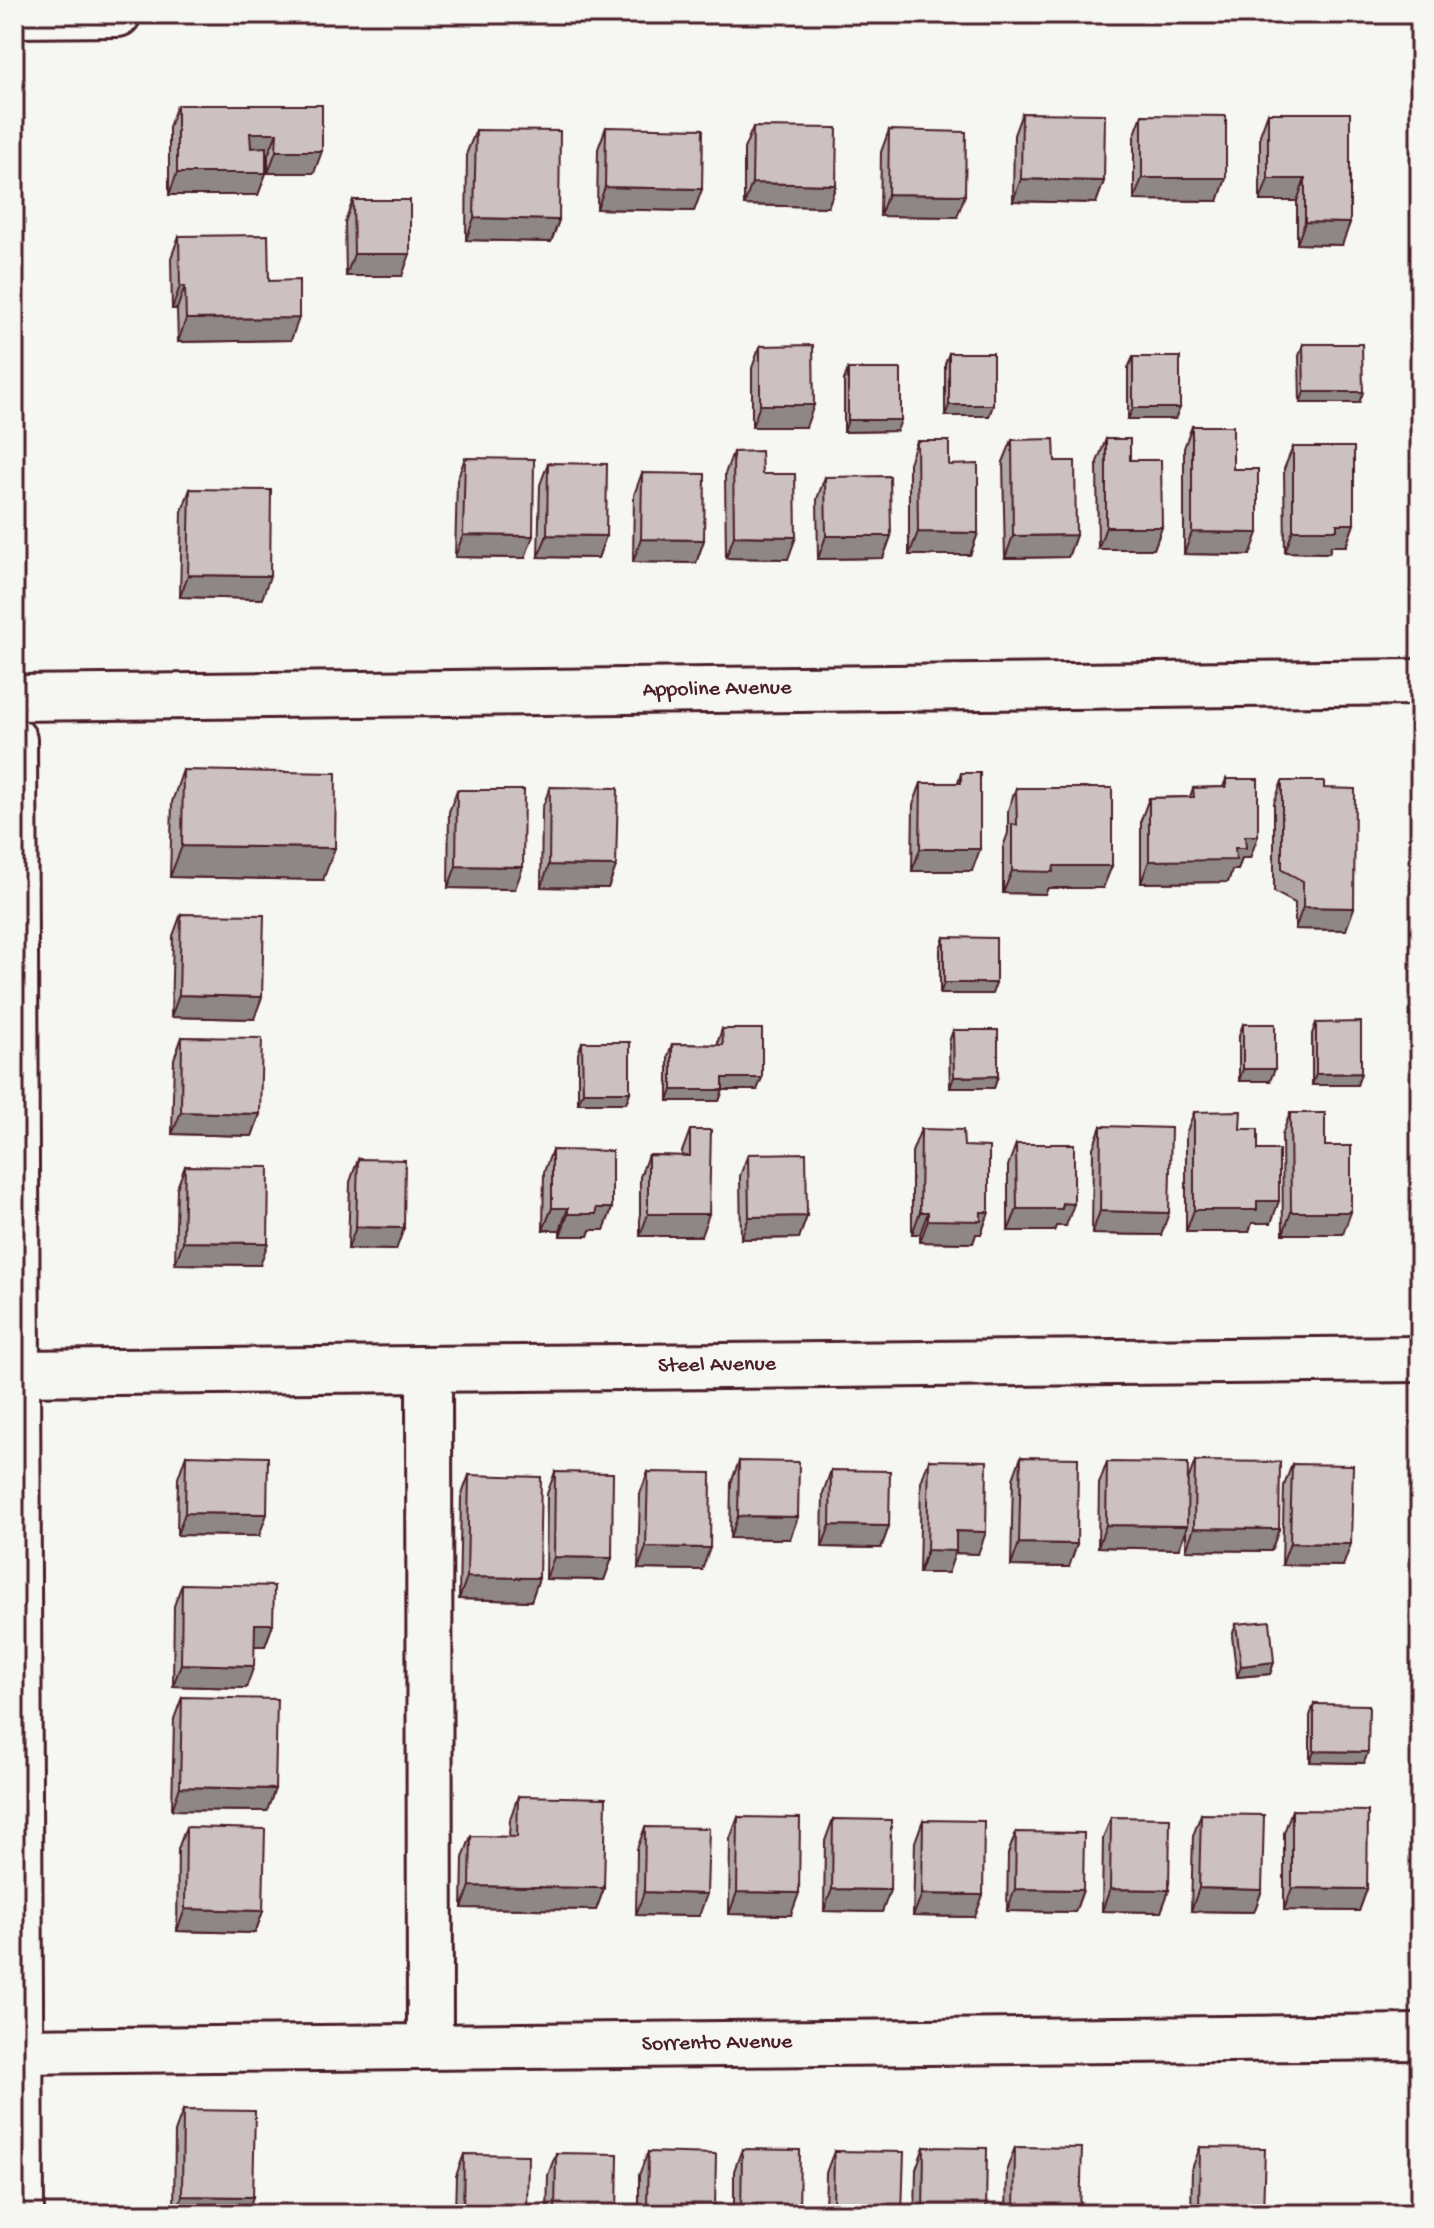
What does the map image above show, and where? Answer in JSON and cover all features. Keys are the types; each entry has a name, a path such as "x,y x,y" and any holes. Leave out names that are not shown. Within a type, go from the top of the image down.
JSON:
{"street":[{"path":"14,15 118,14"},
{"name":"Appoline Avenue","path":"14,698 1420,682"},
{"path":"14,740 17,2051 21,2214"},
{"name":"Steel Avenue","path":"15,1373 1420,1359"},
{"path":"429,1369 430,2047"},
{"name":"Sorrento Avenue","path":"17,2051 1420,2037"}],"building":[{"path":"177,105 322,105 322,151 276,151 277,133 250,133 251,148 266,147 266,173 177,173"},
{"path":"1022,113 1105,114 1104,181 1021,179"},
{"path":"1268,113 1350,113 1350,223 1305,222 1305,179 1268,179"},
{"path":"1142,115 1226,116 1226,178 1142,178"},
{"path":"606,127 703,129 702,189 605,187"},
{"path":"753,127 837,128 836,185 752,183"},
{"path":"476,130 560,131 559,220 474,218"},
{"path":"889,130 966,132 965,195 888,194"},
{"path":"353,200 410,200 410,254 354,254"},
{"path":"268,235 269,281 299,280 299,318 186,319 185,286 180,286 179,236"},
{"path":"1303,344 1362,344 1363,392 1304,392"},
{"path":"813,345 814,405 760,405 760,346"},
{"path":"949,353 993,353 993,405 949,405"},
{"path":"1133,357 1180,357 1180,408 1133,408"},
{"path":"848,369 901,369 901,420 848,420"},
{"path":"1192,426 1233,426 1233,469 1258,469 1258,533 1192,532"},
{"path":"1054,439 1055,461 1075,461 1076,535 1013,536 1012,440"},
{"path":"1106,439 1130,439 1130,460 1161,460 1162,527 1106,527"},
{"path":"917,441 949,441 949,465 978,464 978,533 918,532"},
{"path":"1293,447 1354,447 1354,524 1337,524 1337,530 1293,530"},
{"path":"761,451 762,474 795,474 796,537 734,536 733,452"},
{"path":"465,458 534,459 533,536 463,535"},
{"path":"548,463 607,464 606,536 547,535"},
{"path":"642,473 705,474 704,540 641,539"},
{"path":"890,476 891,536 826,536 825,477"},
{"path":"190,489 271,490 270,576 188,575"},
{"path":"183,770 336,773 335,848 182,846"},
{"path":"961,773 980,773 980,849 920,849 921,783 961,783"},
{"path":"1226,779 1258,779 1258,836 1245,836 1246,848 1235,848 1236,860 1149,861 1149,798 1194,797 1193,788 1226,787"},
{"path":"1282,781 1324,781 1324,788 1355,789 1354,908 1303,907 1303,881 1282,870"},
{"path":"550,787 618,788 616,866 549,865"},
{"path":"1016,788 1112,788 1112,866 1054,866 1053,872 1012,871 1012,824 1017,825"},
{"path":"457,790 524,790 523,867 456,866"},
{"path":"181,914 264,915 262,997 179,995"},
{"path":"944,937 996,938 996,983 944,983"},
{"path":"1361,1022 1361,1073 1316,1074 1316,1023"},
{"path":"1243,1024 1275,1024 1275,1069 1243,1069"},
{"path":"722,1029 762,1029 762,1078 723,1078 723,1090 672,1090 672,1044 723,1045"},
{"path":"953,1030 998,1030 998,1076 954,1077"},
{"path":"182,1037 262,1038 260,1114 181,1112"},
{"path":"582,1042 630,1042 630,1092 583,1092"},
{"path":"1241,1111 1240,1129 1258,1129 1258,1150 1279,1150 1279,1201 1257,1201 1257,1210 1194,1210 1194,1112"},
{"path":"1290,1113 1325,1113 1325,1146 1351,1146 1351,1212 1291,1212"},
{"path":"1101,1126 1171,1128 1169,1213 1100,1211"},
{"path":"921,1129 963,1130 964,1146 989,1147 989,1212 981,1212 981,1221 928,1220 928,1212 920,1212"},
{"path":"690,1130 711,1130 709,1214 648,1214 648,1155 690,1156"},
{"path":"1016,1144 1074,1144 1074,1204 1062,1203 1062,1209 1017,1209"},
{"path":"552,1150 612,1151 612,1208 596,1208 596,1214 568,1214 568,1208 552,1208"},
{"path":"806,1153 807,1216 749,1217 748,1154"},
{"path":"358,1159 405,1160 404,1228 356,1227"},
{"path":"185,1166 269,1167 268,1243 183,1242"},
{"path":"186,1455 268,1457 267,1514 185,1513"},
{"path":"1021,1457 1078,1458 1077,1544 1019,1543"},
{"path":"929,1460 987,1461 986,1532 956,1531 956,1551 927,1550"},
{"path":"739,1461 799,1462 798,1517 738,1516"},
{"path":"1195,1461 1280,1462 1279,1529 1194,1528"},
{"path":"1107,1462 1188,1463 1187,1526 1106,1525"},
{"path":"1292,1464 1353,1465 1351,1544 1290,1543"},
{"path":"831,1470 890,1471 889,1526 830,1525"},
{"path":"555,1472 613,1473 612,1558 554,1557"},
{"path":"648,1472 711,1473 710,1548 646,1547"},
{"path":"469,1475 541,1477 539,1578 467,1577"},
{"path":"182,1584 274,1586 273,1624 255,1624 254,1666 181,1664"},
{"path":"1270,1621 1274,1662 1241,1666 1236,1624"},
{"path":"182,1697 277,1699 275,1789 180,1787"},
{"path":"1314,1704 1369,1705 1368,1752 1314,1751"},
{"path":"518,1796 606,1798 604,1888 470,1886 471,1836 517,1837"},
{"path":"1292,1810 1368,1811 1367,1889 1292,1888"},
{"path":"1201,1814 1264,1815 1262,1890 1199,1888"},
{"path":"738,1817 800,1818 799,1893 737,1892"},
{"path":"1111,1817 1170,1818 1169,1890 1110,1889"},
{"path":"833,1819 891,1820 890,1890 832,1889"},
{"path":"923,1820 984,1821 983,1895 922,1894"},
{"path":"186,1827 265,1829 263,1911 185,1909"},
{"path":"645,1827 709,1828 707,1894 644,1892"},
{"path":"1016,1832 1084,1833 1083,1890 1015,1889"},
{"path":"183,2110 255,2111 253,2197 182,2196"},
{"path":"924,2147 987,2148 986,2214 923,2214"},
{"path":"1015,2147 1082,2148 1080,2214 1014,2214"},
{"path":"1200,2147 1265,2148 1263,2214 1199,2214"},
{"path":"742,2149 800,2150 799,2214 741,2214"},
{"path":"834,2151 904,2152 902,2213 833,2212"},
{"path":"648,2152 716,2154 715,2207 647,2206"},
{"path":"556,2153 618,2154 617,2214 555,2214"},
{"path":"464,2154 528,2155 527,2214 463,2214"}]}
